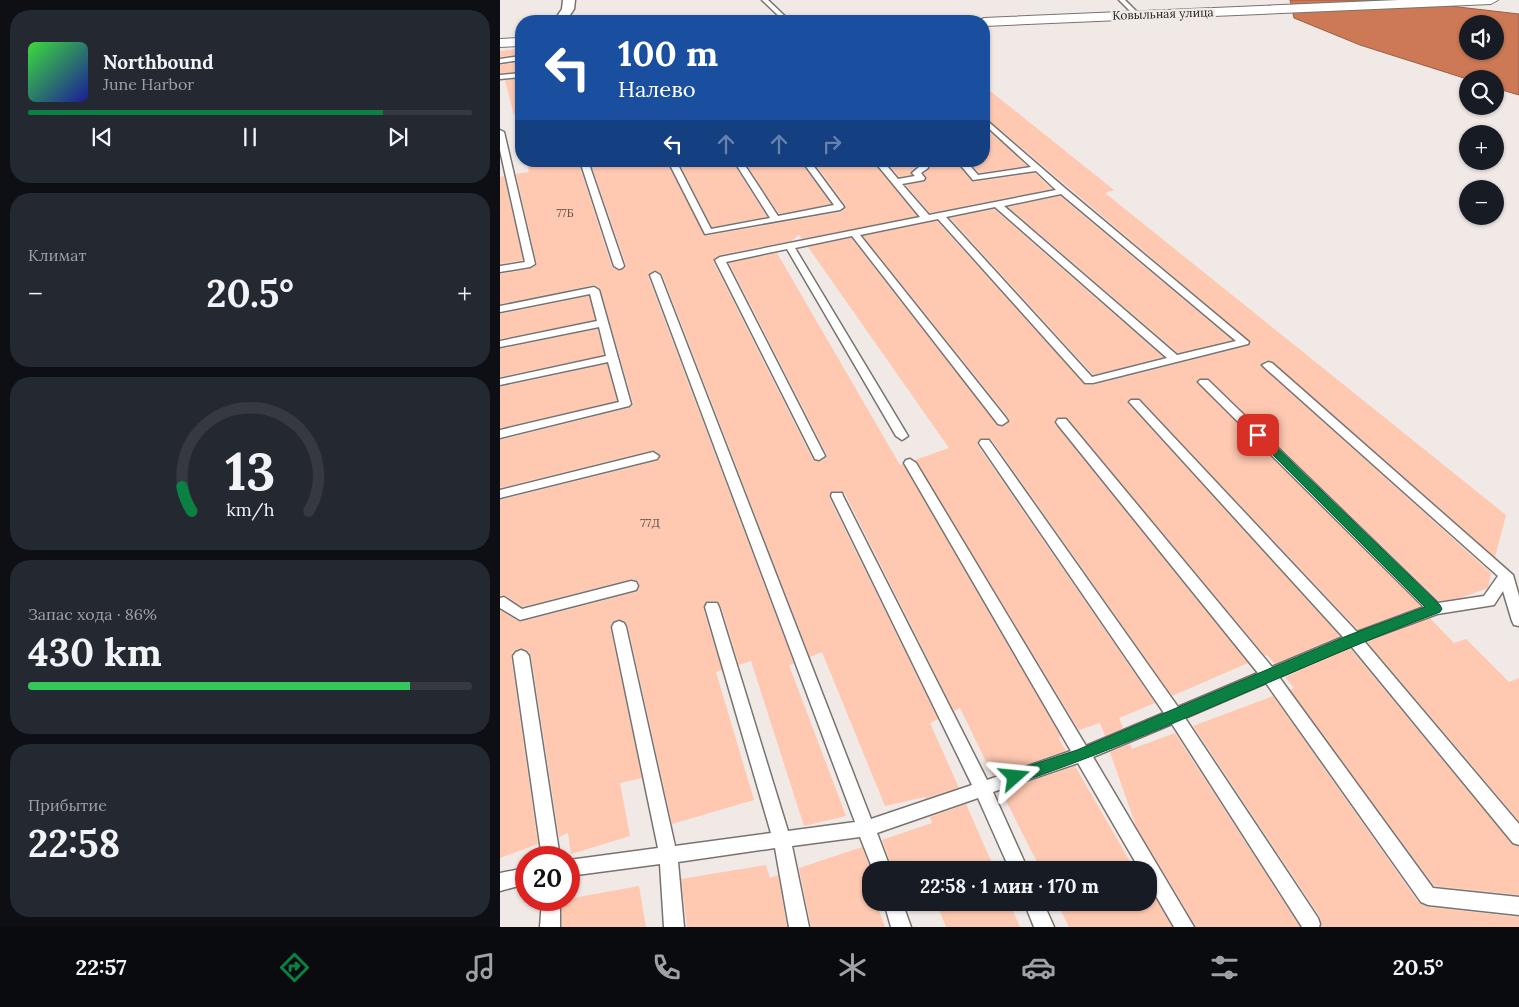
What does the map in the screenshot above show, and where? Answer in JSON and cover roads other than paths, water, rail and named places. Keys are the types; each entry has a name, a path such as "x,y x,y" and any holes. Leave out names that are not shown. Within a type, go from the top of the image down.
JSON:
{"main road":[{"name":"Ковыльная улица","path":"990,22 1485,0"},
{"path":"500,42 515,42"}],"street":[{"path":"564,15 568,9 569,0"}],"lane":[{"path":"765,0 781,15"},
{"path":"1122,0 1137,15"},
{"path":"500,61 515,59"},
{"path":"500,77 515,76"},
{"path":"940,216 1089,381 1244,342 1063,191 990,125"},
{"path":"500,132 504,158 530,264 500,270"},
{"path":"586,167 619,266"},
{"path":"675,167 708,232 840,207 810,167"},
{"path":"742,167 775,219"},
{"path":"883,167 927,219"},
{"path":"896,182 921,178 916,172 924,167"},
{"path":"966,167 976,178 1038,168"},
{"path":"818,456 720,260 1063,191"},
{"path":"997,204 1175,359"},
{"path":"855,234 1002,421"},
{"path":"790,247 902,436"},
{"path":"655,275 879,861"},
{"path":"500,309 594,290 625,404 500,434"},
{"path":"500,344 602,323"},
{"path":"500,382 612,358"},
{"path":"1268,366 1506,575 1519,621"},
{"path":"1204,382 1435,609"},
{"path":"1135,402 1354,639 1519,838"},
{"path":"1062,422 1269,675 1428,896 1519,906"},
{"path":"986,443 1174,714 1311,924"},
{"path":"500,494 653,456"},
{"path":"910,462 1184,927"},
{"path":"838,496 982,788 1014,861"},
{"path":"580,866 867,828 1081,755 1354,639 1435,609 1489,601 1506,575"},
{"path":"500,603 504,602 520,615 631,586"},
{"path":"712,607 782,839 799,927"},
{"path":"619,627 668,854 674,927"},
{"path":"521,656 549,846"},
{"path":"500,882 515,879"},
{"path":"550,927 551,911"},
{"path":"895,911 901,927"},
{"path":"1037,911 1044,927"}]}
